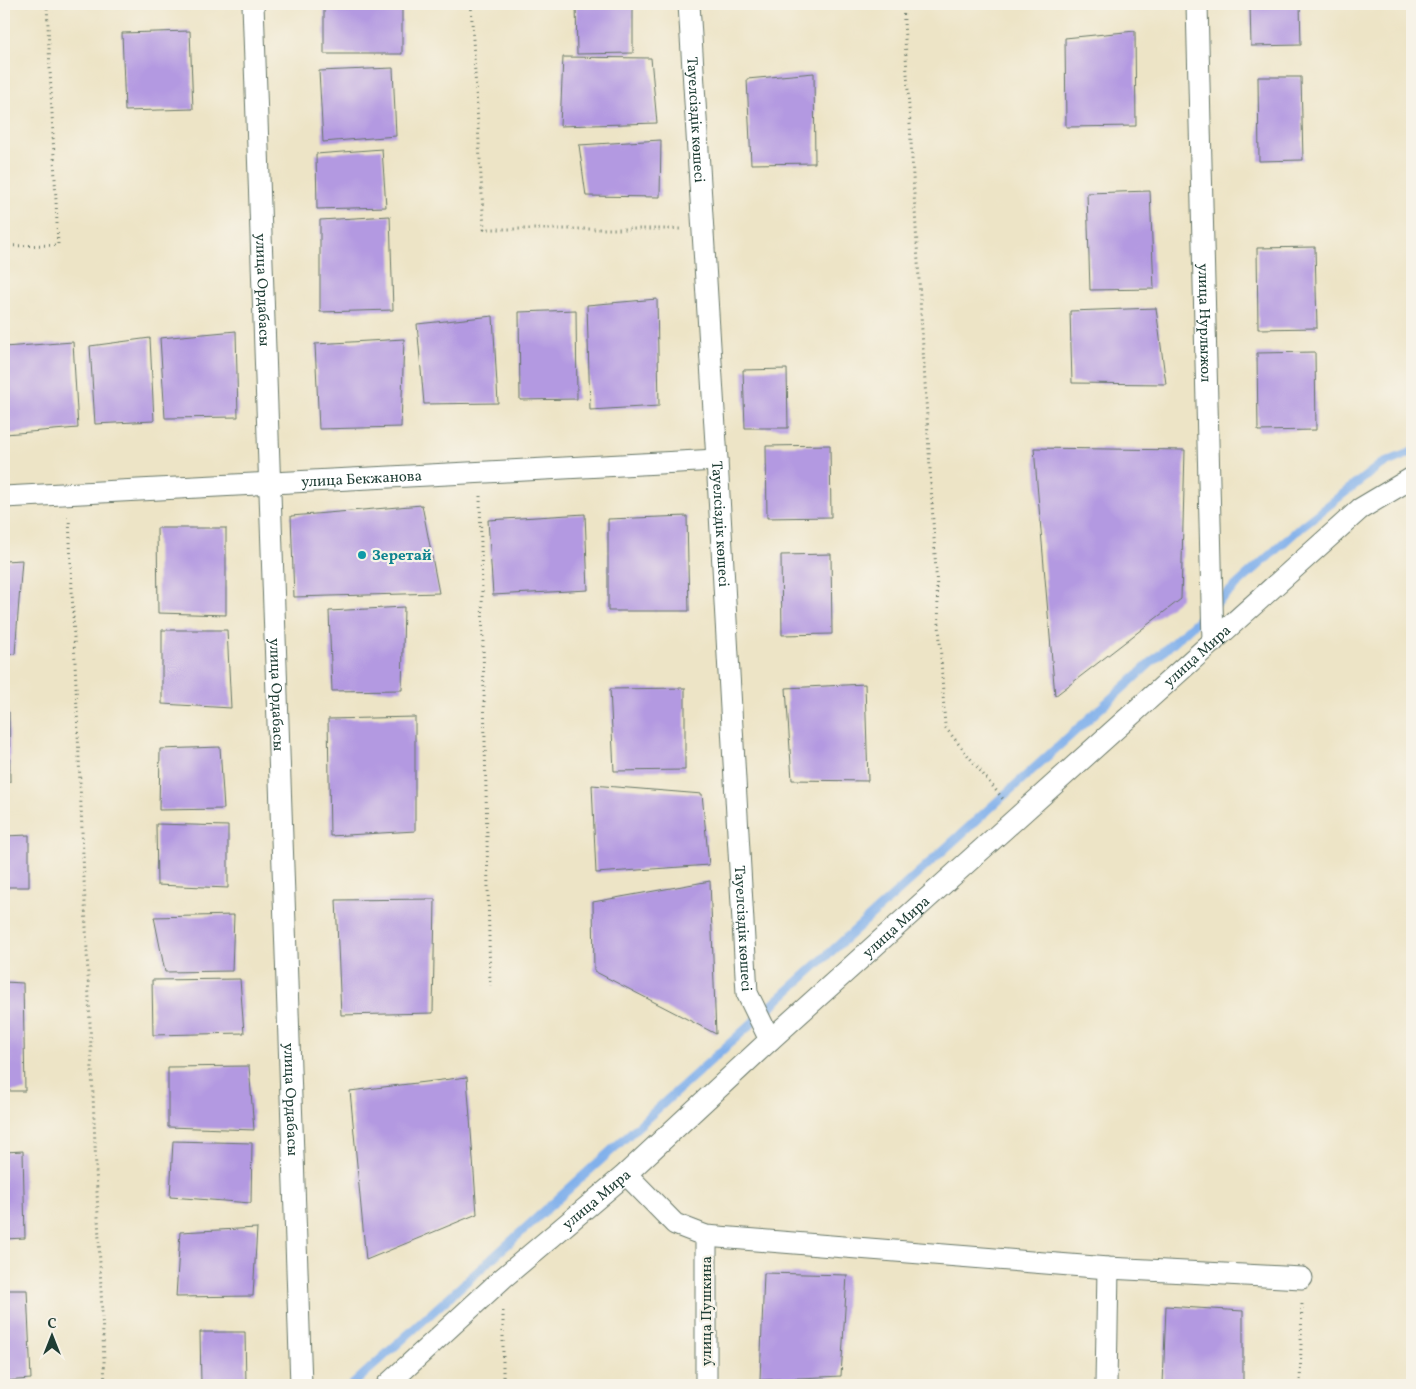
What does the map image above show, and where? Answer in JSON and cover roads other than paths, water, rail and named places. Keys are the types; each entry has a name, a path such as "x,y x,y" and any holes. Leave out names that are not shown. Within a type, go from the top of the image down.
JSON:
{"street":[{"name":"улица Ордабасы","path":"253,4 301,1385"},
{"name":"Тауелсіздік көшесі","path":"689,4 747,993 770,1040"},
{"name":"улица Нурлыжол","path":"1197,4 1213,642"},
{"name":"улица Бекжанова","path":"4,497 270,485 717,460"},
{"name":"улица Мира","path":"387,1385 503,1278 626,1174 770,1040 1360,508 1412,478"},
{"path":"626,1174 675,1224 706,1236 1108,1268 1302,1278"},
{"name":"улица Пушкина","path":"706,1236 706,1385"},
{"path":"1106,1385 1108,1268"}],"waterway":[{"path":"352,1385 1302,526 1380,465 1412,452"}],"place":[{"name":"Зеретай","path":"362,555"}]}
